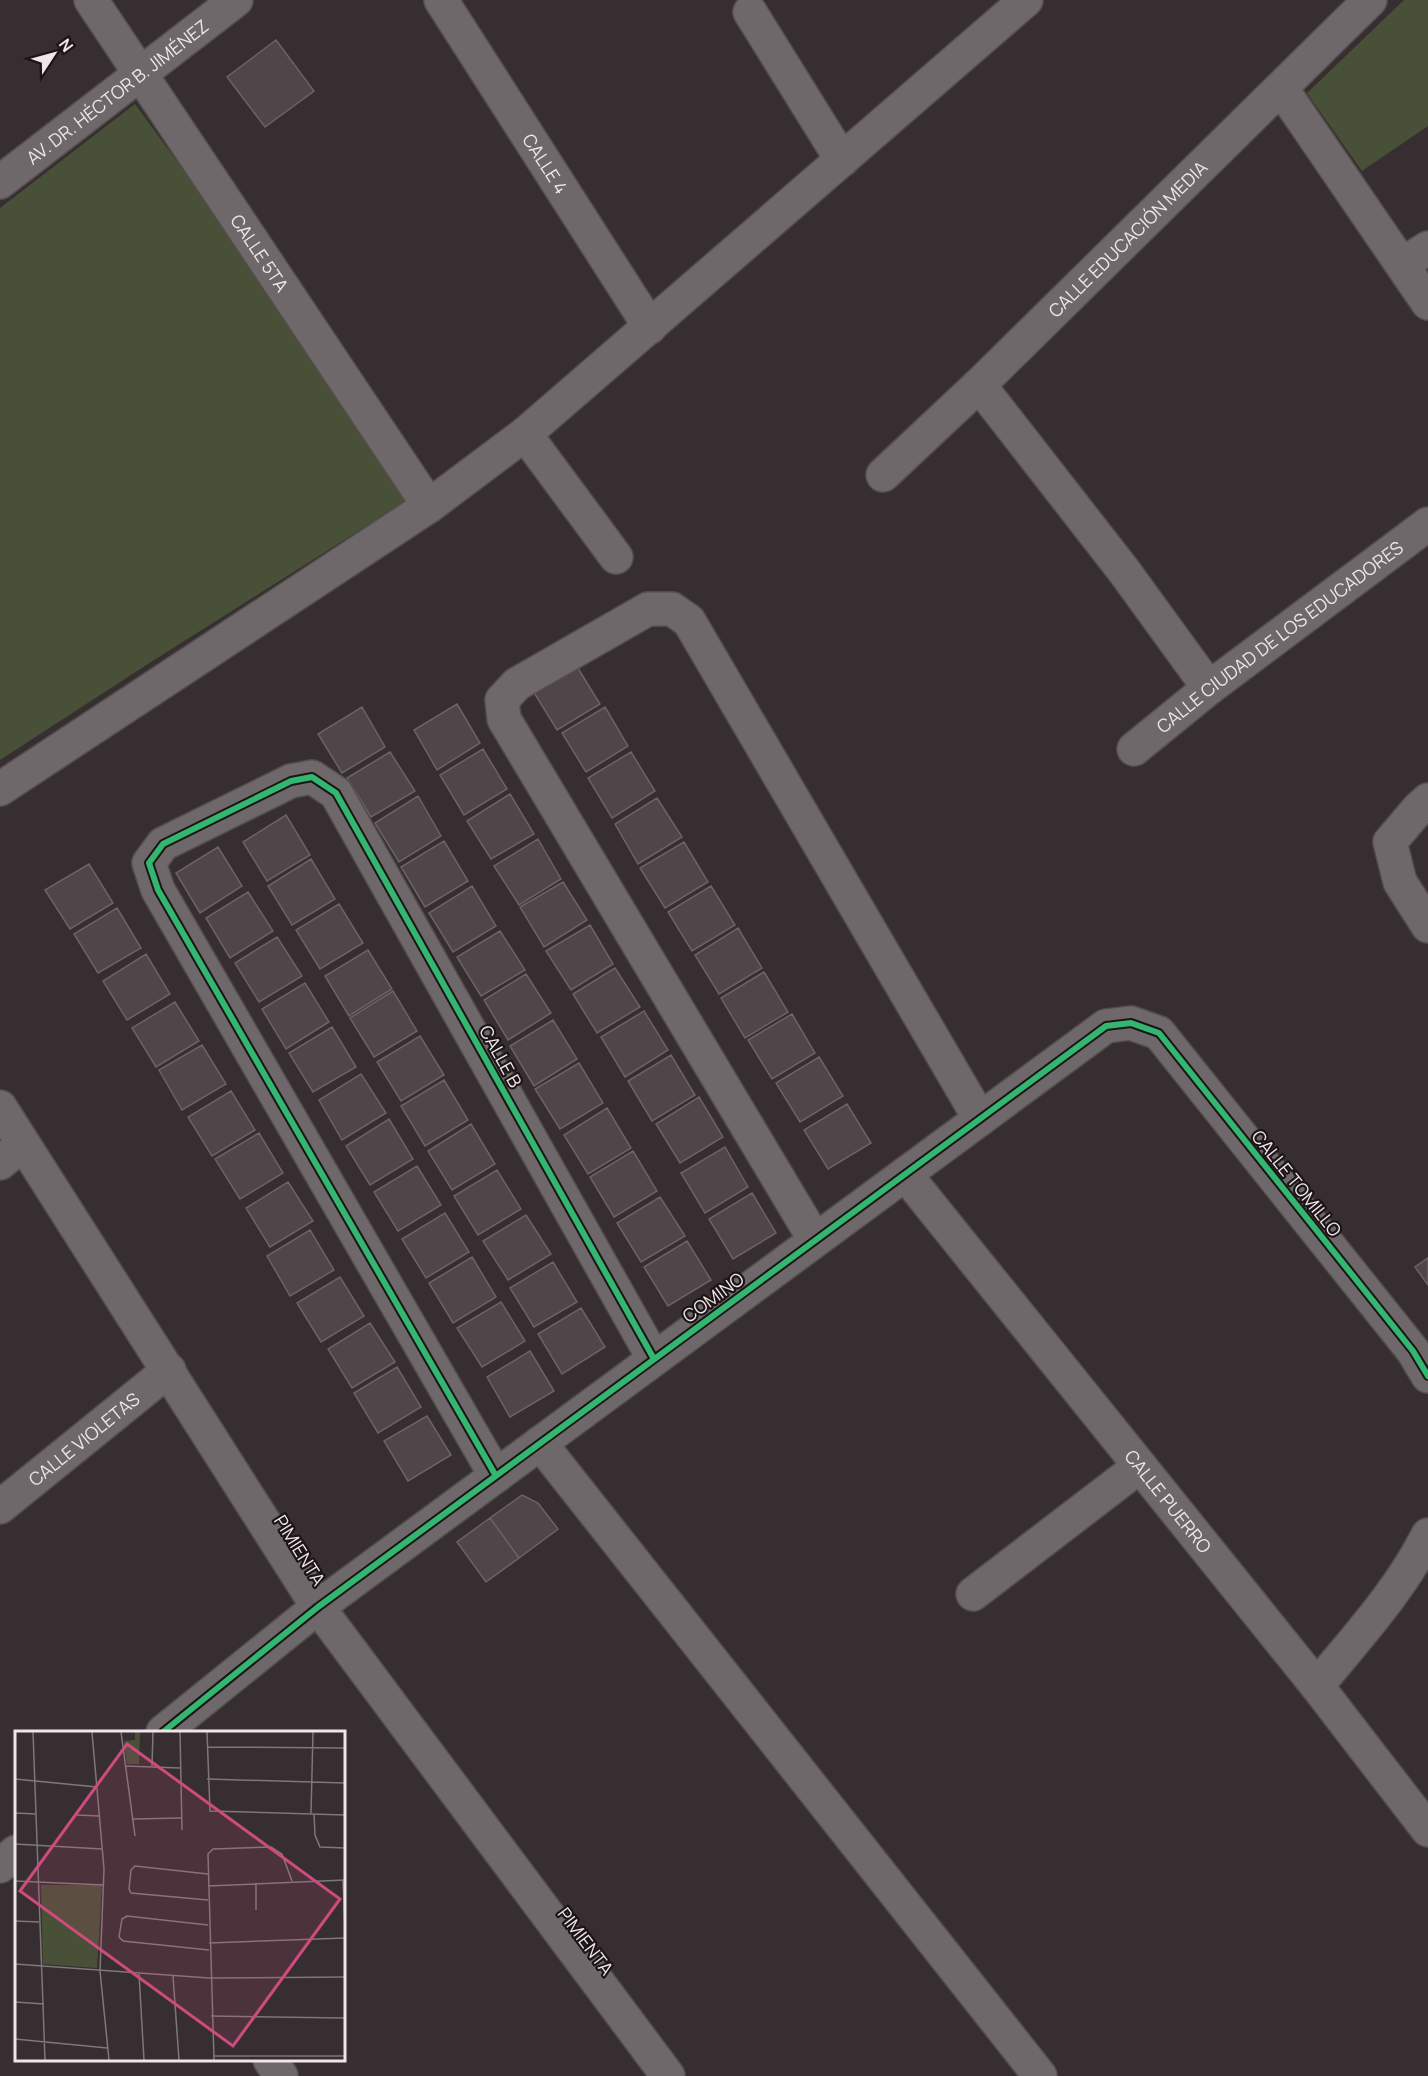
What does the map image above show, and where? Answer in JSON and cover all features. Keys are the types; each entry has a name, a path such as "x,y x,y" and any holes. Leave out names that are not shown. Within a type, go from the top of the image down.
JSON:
{"street":[{"name":"CALLE 5TA","path":"91,0 429,506"},
{"name":"AV. DR. HÉCTOR B. JIMÉNEZ","path":"0,182 236,0"},
{"name":"CALLE 4","path":"441,0 650,327"},
{"name":"CALLE EDUCACIÓN MEDIA","path":"883,475 980,385 1371,0"},
{"path":"0,789 429,506 525,434 842,160 1017,3"},
{"path":"750,12 842,160"},
{"path":"1281,88 1415,256 1428,303"},
{"path":"980,385 1124,571 1209,688"},
{"path":"525,434 616,557"},
{"name":"CALLE CIUDAD DE LOS EDUCADORES","path":"1134,749 1209,688 1428,524"},
{"path":"815,1240 504,719 502,700 517,684 648,609 672,609 689,621 980,1119"},
{"name":"CALLE B","path":"496,1476 158,890 149,863 163,844 291,781 312,777 336,793 654,1359"},
{"path":"1428,800 1390,842 1400,882 1428,926"},
{"name":"COMINO","path":"164,1731 318,1607 1106,1026 1131,1023"},
{"name":"CALLE TOMILLO","path":"1131,1023 1160,1033 1413,1351 1428,1376"},
{"name":"PIMIENTA","path":"0,1107 12,1154 169,1370 318,1607 668,2076"},
{"name":"CALLE PUERRO","path":"905,1174 1317,1686 1428,1830"},
{"name":"CALLE VIOLETAS","path":"0,1508 169,1370"},
{"path":"540,1443 1040,2076"},
{"path":"973,1594 1140,1466"},
{"path":"1317,1686 1391,1594 1428,1535"},
{"path":"0,1866 15,1853"},
{"path":"271,2061 281,2076"}],"green space":[{"path":"1404,0 1428,0 1428,126 1362,171 1307,93"},
{"path":"135,104 420,492 0,760 0,208"}],"building":[{"path":"276,40 314,91 265,127 227,77"},
{"path":"576,665 600,704 557,730 533,691"},
{"path":"457,704 480,743 437,770 414,730"},
{"path":"362,707 385,747 342,773 318,734"},
{"path":"605,707 628,746 586,772 562,733"},
{"path":"483,749 507,789 464,815 440,775"},
{"path":"390,752 415,791 371,817 347,778"},
{"path":"631,752 655,791 612,818 588,778"},
{"path":"510,794 534,834 491,859 467,821"},
{"path":"418,796 441,836 399,862 375,823"},
{"path":"657,798 682,837 638,864 615,824"},
{"path":"286,815 310,855 267,881 243,842"},
{"path":"538,839 561,879 519,905 494,866"},
{"path":"444,841 468,881 425,907 401,867"},
{"path":"684,842 708,882 665,908 640,868"},
{"path":"218,847 242,886 200,913 176,873"},
{"path":"311,859 335,899 292,925 268,886"},
{"path":"89,864 113,903 70,929 45,890"},
{"path":"563,882 587,920 544,947 520,907"},
{"path":"472,886 496,926 453,952 429,913"},
{"path":"711,886 735,925 692,951 668,912"},
{"path":"248,892 273,931 230,958 206,918"},
{"path":"339,904 363,943 320,969 296,930"},
{"path":"117,908 141,948 98,973 74,934"},
{"path":"590,925 613,964 571,990 546,951"},
{"path":"738,928 762,968 719,994 695,955"},
{"path":"500,931 525,970 481,996 457,957"},
{"path":"277,937 302,976 259,1002 235,963"},
{"path":"368,950 392,989 349,1016 325,976"},
{"path":"146,954 170,994 127,1020 103,981"},
{"path":"615,968 640,1007 597,1033 573,994"},
{"path":"764,972 788,1012 745,1038 721,998"},
{"path":"526,974 551,1013 508,1040 484,1000"},
{"path":"305,983 329,1022 286,1049 262,1009"},
{"path":"393,991 417,1031 374,1057 350,1018"},
{"path":"175,1002 199,1041 156,1067 132,1028"},
{"path":"644,1011 668,1050 625,1077 601,1037"},
{"path":"792,1014 815,1053 772,1079 748,1040"},
{"path":"553,1020 577,1059 534,1086 510,1046"},
{"path":"332,1027 356,1067 313,1092 289,1053"},
{"path":"420,1036 444,1075 401,1101 377,1062"},
{"path":"202,1045 226,1084 182,1110 159,1070"},
{"path":"671,1055 695,1095 652,1121 628,1081"},
{"path":"819,1057 843,1096 800,1122 776,1083"},
{"path":"579,1063 603,1103 560,1129 535,1089"},
{"path":"361,1074 386,1113 342,1140 319,1100"},
{"path":"444,1080 468,1120 425,1146 401,1106"},
{"path":"231,1091 255,1130 212,1156 188,1117"},
{"path":"699,1097 723,1137 680,1163 656,1124"},
{"path":"847,1104 871,1143 828,1169 804,1130"},
{"path":"607,1108 631,1148 588,1174 564,1135"},
{"path":"389,1119 413,1159 370,1185 346,1146"},
{"path":"471,1124 495,1164 452,1190 428,1151"},
{"path":"259,1133 283,1173 240,1199 215,1159"},
{"path":"725,1147 748,1187 705,1213 681,1173"},
{"path":"633,1151 657,1191 614,1217 590,1177"},
{"path":"417,1166 441,1205 398,1231 374,1192"},
{"path":"497,1170 521,1209 478,1235 454,1196"},
{"path":"288,1182 313,1221 270,1247 246,1208"},
{"path":"752,1193 776,1233 733,1259 709,1219"},
{"path":"660,1197 685,1236 641,1262 617,1223"},
{"path":"445,1213 469,1252 426,1278 402,1239"},
{"path":"526,1215 551,1254 508,1280 483,1241"},
{"path":"310,1230 334,1270 290,1296 267,1256"},
{"path":"687,1241 711,1280 668,1306 644,1267"},
{"path":"472,1257 496,1297 453,1323 429,1283"},
{"path":"1428,1258 1428,1285 1415,1267"},
{"path":"553,1262 577,1302 534,1327 510,1288"},
{"path":"340,1277 364,1316 321,1342 297,1303"},
{"path":"501,1302 525,1341 482,1367 457,1328"},
{"path":"581,1308 605,1347 562,1374 538,1334"},
{"path":"370,1323 395,1362 352,1388 328,1349"},
{"path":"530,1351 554,1391 510,1417 487,1377"},
{"path":"397,1367 421,1407 378,1433 354,1393"},
{"path":"427,1416 451,1455 408,1481 384,1441"},
{"path":"522,1495 538,1503 558,1529 519,1558 490,1518"},
{"path":"490,1518 519,1558 486,1582 457,1542"}],"cycle path":[{"path":"496,1476 158,890 149,863 163,844 291,781 312,777 336,793 654,1359"},
{"path":"164,1731 318,1607 1106,1026 1131,1023 1159,1033 1413,1351 1428,1376"}]}
